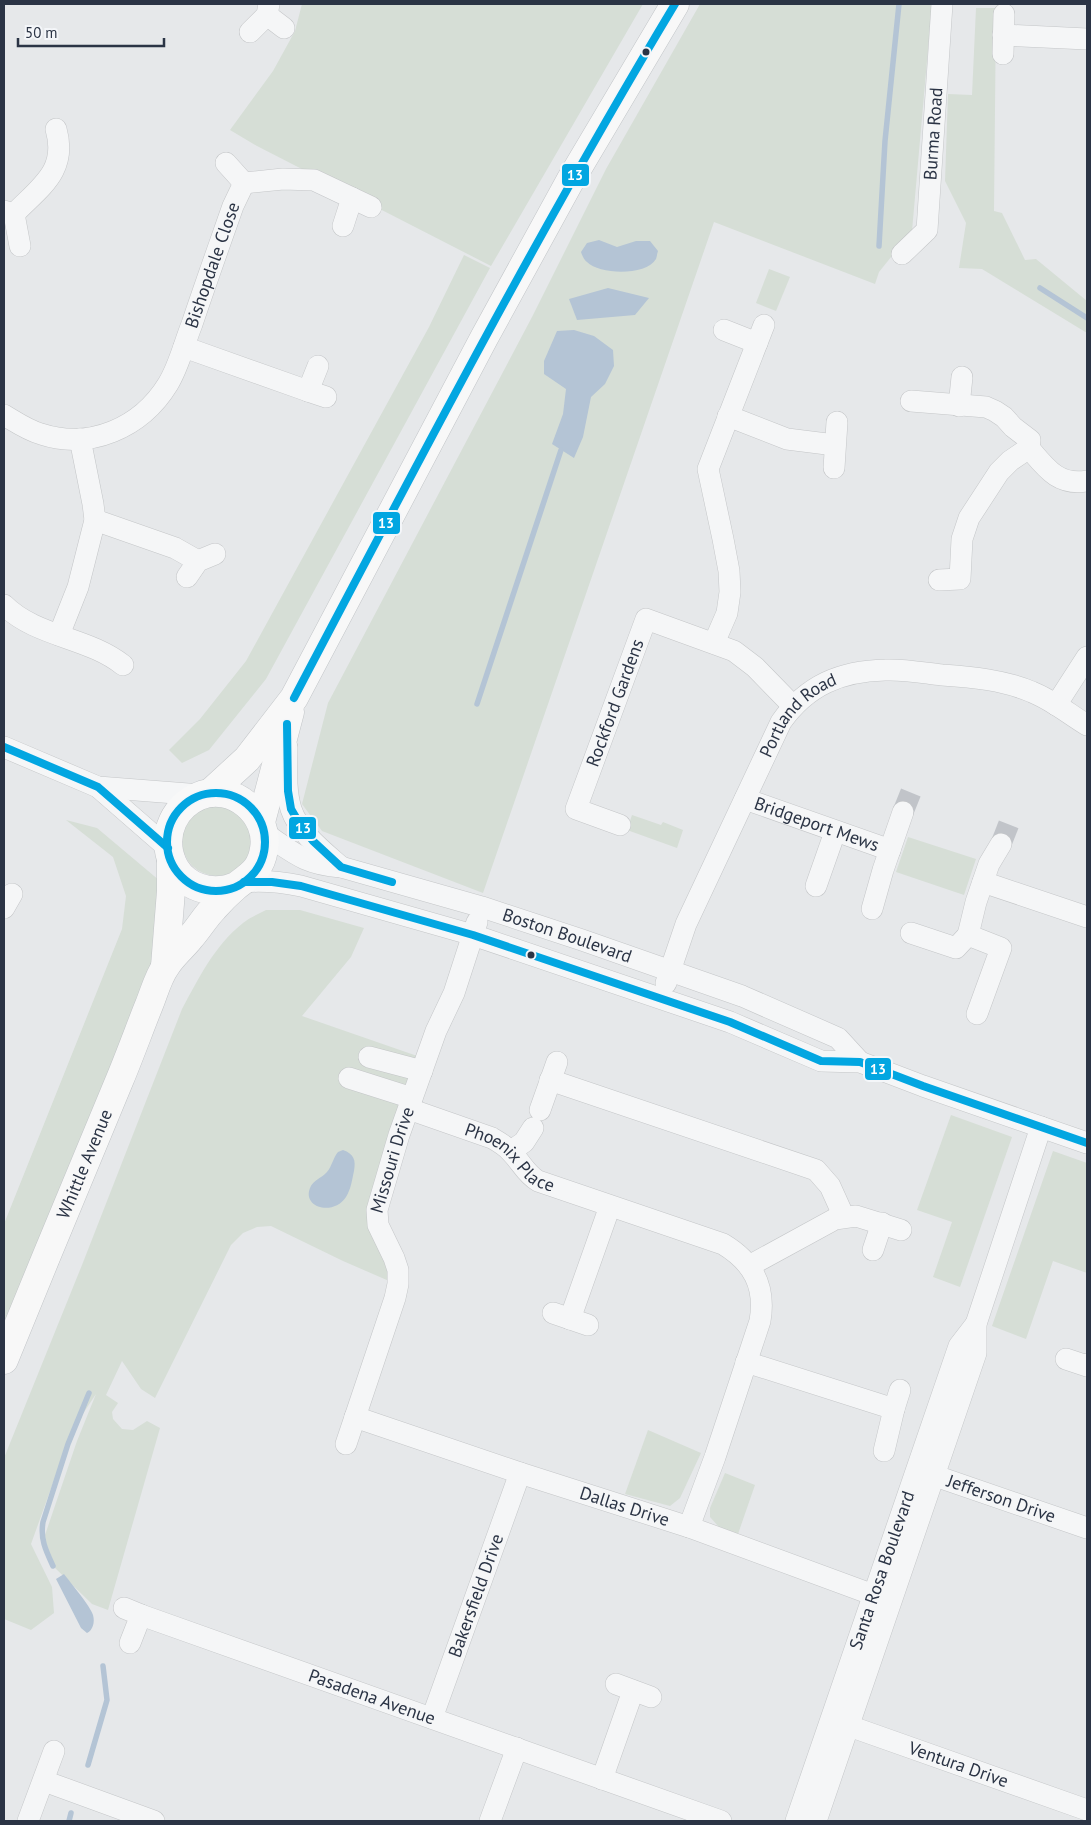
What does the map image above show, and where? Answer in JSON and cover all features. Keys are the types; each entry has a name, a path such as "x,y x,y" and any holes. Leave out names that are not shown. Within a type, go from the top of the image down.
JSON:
{"main road":[{"path":"294,698 263,827 265,847 262,861 254,873 240,884 221,890 205,890 191,883 178,873 169,854 168,832 175,816 186,803 205,794 247,759 294,698 551,215 607,116 675,4"},
{"path":"205,794 226,794 240,799 252,809 263,827"},
{"name":"Whittle Avenue","path":"165,966 171,891 169,854"},
{"name":"Whittle Avenue","path":"4,1360 165,966 208,914 240,884"}],"street":[{"name":"Burma Road","path":"902,254 927,230 942,4"},
{"path":"250,32 268,9 284,28"},
{"path":"1004,14 1003,44 1087,39"},
{"path":"20,246 9,212 46,183 53,171 58,155 59,141 56,129"},
{"name":"Bishopdale Close","path":"226,163 244,184"},
{"name":"Bishopdale Close","path":"244,184 283,179 314,180 372,208"},
{"name":"Bishopdale Close","path":"4,415 25,428 41,434 66,439 80,439 116,432 133,422 147,410 160,396 178,366 233,206 244,184"},
{"path":"343,226 352,198"},
{"path":"714,643 726,613 730,585 723,539 708,469 761,334 724,330"},
{"name":"Bishopdale Close","path":"184,347 317,394 318,366"},
{"path":"959,406 962,377"},
{"path":"911,401 986,407 995,411 1030,440 1029,448 1057,478 1067,481 1087,481"},
{"path":"728,416 787,439 836,445"},
{"path":"834,468 837,422"},
{"path":"58,635 78,587 95,520 94,504 80,439"},
{"path":"939,580 960,579 962,539 969,518 999,472 1010,461 1029,448"},
{"path":"95,520 175,548 200,564"},
{"path":"4,597 22,620 104,652 124,667"},
{"name":"Rockford Gardens","path":"620,825 576,810 646,620 714,643 745,658 793,706"},
{"path":"1056,705 1087,657"},
{"name":"Portland Road","path":"662,998 669,971 686,924 781,722 793,706 810,692 832,680 851,674 886,670 961,676 1009,684 1032,692 1087,725"},
{"path":"287,724 288,791 291,810 313,841 341,867"},
{"path":"4,747 98,787 158,793 205,794"},
{"path":"98,787 169,854"},
{"name":"Bridgeport Mews","path":"745,799 835,832 886,860 900,821"},
{"name":"Boston Boulevard","path":"263,827 301,858 320,865 341,867 482,907 742,996 838,1038 860,1062"},
{"path":"816,886 835,832"},
{"path":"911,933 956,948 968,935 976,902 986,873 1002,844"},
{"path":"872,909 886,860"},
{"path":"986,873 1087,917"},
{"name":"Boston Boulevard","path":"240,884 261,880 279,881 473,935 730,1022 821,1061 860,1062 1087,1143"},
{"name":"Missouri Drive","path":"346,1444 398,1284 398,1270 378,1225 377,1210 410,1103 436,1031 454,993 482,907"},
{"path":"968,935 1001,948 977,1014"},
{"path":"369,1057 422,1071"},
{"path":"511,1151 524,1142 536,1119 553,1071 816,1170 830,1186 844,1217"},
{"name":"Phoenix Place","path":"349,1078 492,1138 511,1151 526,1172 538,1181 723,1244 739,1254 749,1266 756,1278 760,1292 762,1307 760,1321 715,1457 689,1527"},
{"name":"Santa Rosa Boulevard","path":"796,1821 839,1722 925,1472 959,1346 976,1324 1042,1127"},
{"path":"571,1319 610,1206"},
{"path":"749,1266 823,1224 844,1217 856,1216 891,1226 873,1250"},
{"path":"1066,1359 1087,1365"},
{"path":"746,1362 897,1400 884,1450"},
{"name":"Dallas Drive","path":"356,1417 520,1473 689,1527 882,1598"},
{"name":"Jefferson Drive","path":"925,1472 1087,1528"},
{"name":"Bakersfield Drive","path":"432,1718 520,1473"},
{"name":"Pasadena Avenue","path":"130,1643 133,1612 721,1821"},
{"path":"602,1779 633,1691"},
{"name":"Santa Rosa Boulevard","path":"816,1821 839,1722"},
{"name":"Ventura Drive","path":"839,1722 1087,1810"},
{"path":"490,1821 517,1748"},
{"path":"28,1821 54,1751"},
{"path":"44,1781 154,1821"}],"shaded area":[{"path":"302,4 643,4 491,266 257,146 230,130 273,71 295,31"},
{"path":"700,4 932,4 912,231 879,272 875,284 714,222 483,893 322,831 302,804 328,703 532,317 606,169"},
{"path":"976,8 996,8 994,211 1002,213 1025,260 1036,259 1087,301 1087,333 982,269 959,268 966,223 945,181 948,94 972,95"},
{"path":"464,255 490,268 266,679 209,750 182,763 169,750 200,719 246,661 429,327"},
{"path":"769,269 790,277 776,311 756,303"},
{"path":"217,806 230,809 242,816 249,828 252,841 249,854 242,866 230,873 217,876 204,873 192,866 185,854 182,841 185,828 192,816 204,809"},
{"path":"632,815 661,825 663,822 683,830 677,848 627,830"},
{"path":"66,820 97,828 160,881 164,917 144,998 4,1342 4,1224 122,929 126,896 113,857"},
{"path":"908,837 976,859 964,895 896,872"},
{"path":"266,910 300,910 364,928 351,957 302,1016 423,1058 371,1208 396,1284 271,1226 257,1227 243,1233 231,1245 155,1398 141,1389 122,1361 106,1395 118,1403 112,1412 113,1419 122,1429 133,1430 147,1421 160,1428 108,1610 92,1604 53,1566 44,1538 77,1441 96,1394 72,1430 31,1544 52,1587 54,1613 31,1630 4,1619 4,1458 182,1009 215,952 245,921"},
{"path":"951,1115 1012,1137 960,1287 933,1277 952,1222 917,1210"},
{"path":"1053,1151 1087,1163 1087,1273 1053,1261 1026,1339 992,1326"},
{"path":"648,1430 701,1453 680,1498 670,1506 625,1494"},
{"path":"725,1473 755,1485 738,1534 719,1527 710,1517 710,1508"}],"water":[{"path":"599,240 617,247 636,241 650,241 658,251 656,259 651,265 633,271 612,271 593,266 586,261 581,252 587,243"},
{"path":"608,288 649,298 635,315 577,320 569,299"},
{"path":"574,330 594,336 613,350 614,366 605,384 591,397 583,437 574,458 552,444 563,414 566,389 544,374 544,361 557,331"},
{"path":"343,1150 352,1156 355,1164 348,1194 341,1203 334,1206 327,1208 315,1205 309,1195 311,1185 327,1172 336,1154"},
{"path":"64,1574 85,1601 93,1615 93,1625 87,1633 81,1628 56,1579"}],"waterway":[{"path":"879,246 885,141 899,4"},
{"path":"1040,288 1087,318"},
{"path":"477,704 561,450"},
{"path":"53,1566 43,1539 43,1522 68,1444 89,1393"},
{"path":"88,1765 107,1700 103,1666"},
{"path":"69,1821 71,1813"}],"tunnel":[{"path":"903,812 911,792"},
{"path":"1001,844 1010,821"}],"transit line":[{"name":"13","path":"294,698 527,261 675,4"},
{"name":"13","path":"287,724 288,791 291,809 301,826 313,841 341,867 392,882"},
{"name":"13","path":"4,747 98,787 168,848"},
{"name":"13","path":"216,793 235,797 250,808 261,823 265,842 261,861 250,876 235,887 216,891 197,887 182,876 171,861 167,842 171,823 182,808 197,797 216,793"},
{"name":"13","path":"244,882 272,882 301,886 473,935 730,1022 821,1061 860,1062 1087,1143"}]}
